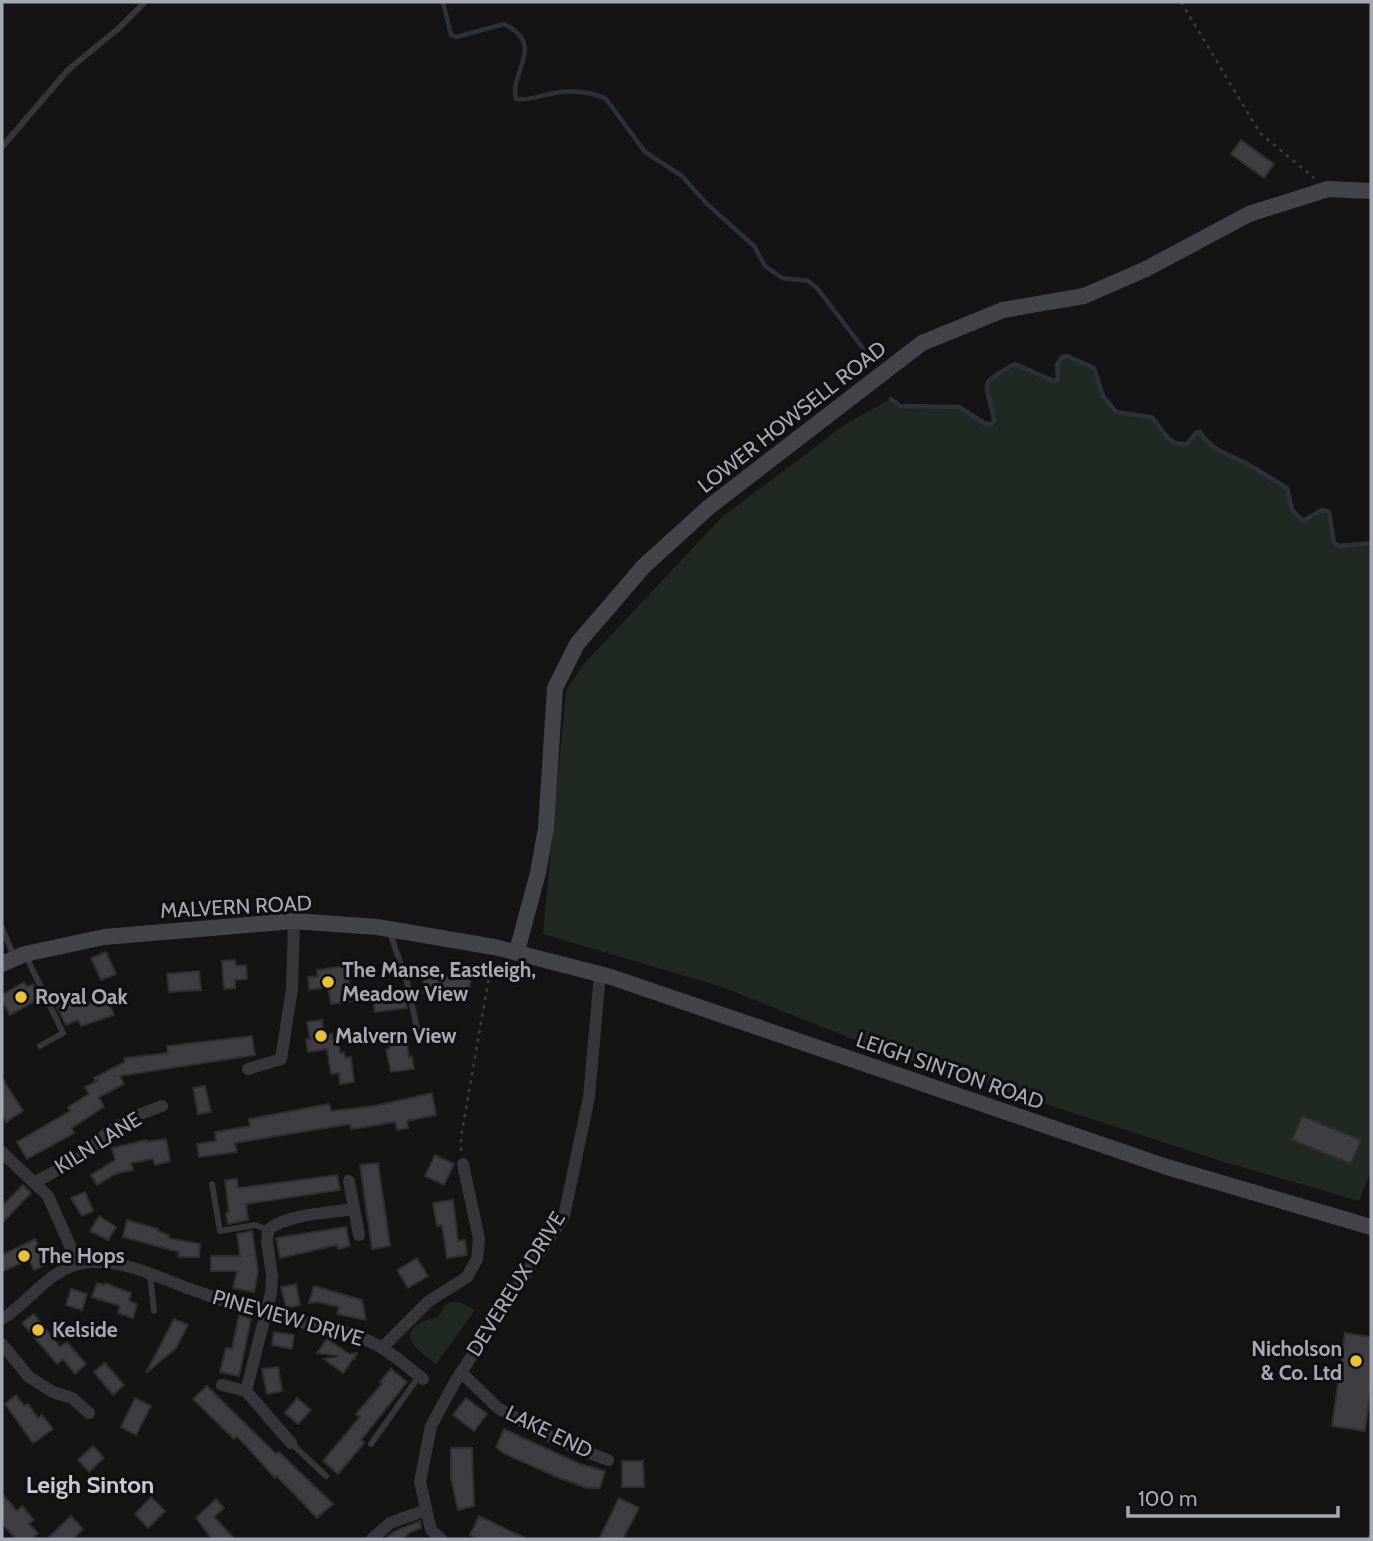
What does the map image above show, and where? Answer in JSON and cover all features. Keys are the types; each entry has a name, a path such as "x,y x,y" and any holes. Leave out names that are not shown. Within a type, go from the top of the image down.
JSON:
{"main road":[{"name":"LOWER HOWSELL ROAD","path":"517,951 538,873 546,828 555,688 577,644 643,566 709,507 922,343 1003,310 1084,296 1146,269 1249,214 1328,189 1371,191"},
{"name":"MALVERN ROAD","path":"14,958 104,937 295,921 388,929 517,951"},
{"name":"LEIGH SINTON ROAD","path":"517,951 600,974 1167,1167 1371,1227"}],"street":[{"path":"248,1069 281,1059 292,989 295,921"},
{"name":"DEVEREUX DRIVE","path":"441,1539 431,1530 419,1482 431,1426 461,1372 564,1216 589,1097 600,974"},
{"name":"KILN LANE","path":"35,1182 80,1158 107,1133 130,1118 162,1106"},
{"name":"KILN LANE","path":"2,1152 48,1196 78,1264"},
{"path":"383,1348 429,1301 467,1277 477,1259 479,1238 463,1164"},
{"path":"349,1181 359,1234"},
{"path":"246,1391 271,1293 268,1230 276,1223 288,1220 354,1209"},
{"path":"2,1319 14,1312 54,1276 78,1264 113,1264 149,1273"},
{"name":"PINEVIEW DRIVE","path":"149,1273 266,1314 353,1335 383,1348 421,1378"},
{"path":"2,1345 29,1377 53,1392 72,1398 89,1413"},
{"name":"LAKE END","path":"461,1372 498,1408 556,1440 608,1460"},
{"path":"222,1385 246,1391 291,1443"},
{"path":"372,1539 390,1523 426,1510"}],"lane":[{"path":"2,147 68,70 119,28 145,2"},
{"path":"2,928 14,958 63,1033 40,1046"},
{"path":"388,929 407,982 420,1042"},
{"path":"212,1184 220,1231 254,1225 268,1230"},
{"path":"149,1273 154,1311"},
{"path":"371,1444 421,1378"},
{"path":"291,1443 326,1476"}],"path":[{"path":"1181,2 1260,133 1328,189"},
{"path":"463,1164 461,1137 494,947"}],"shaded area":[{"path":"1067,356 1094,368 1103,396 1116,412 1151,417 1175,443 1187,444 1200,432 1216,448 1287,488 1292,510 1302,521 1322,510 1329,512 1334,543 1340,546 1371,543 1371,1171 1359,1201 1224,1162 888,1053 722,987 543,934 566,691 583,665 722,517 847,423 891,399 900,406 959,407 986,424 991,424 994,420 987,391 989,381 1015,364 1054,380 1058,379 1057,365 1061,358"},
{"path":"459,1302 475,1310 436,1364 412,1342 411,1331 416,1325 438,1317 445,1305"}],"building":[{"path":"1241,140 1274,164 1264,178 1231,154"},
{"path":"106,952 116,974 101,980 91,958"},
{"path":"235,960 236,966 246,965 247,979 235,980 235,988 224,989 222,961"},
{"name":"The Manse, Eastleigh, Meadow View","path":"347,966 350,991 362,990 363,1000 331,1004 328,987 309,990 308,977 318,976 317,970"},
{"path":"454,970 471,972 469,995 422,993 424,974 453,977"},
{"path":"199,971 201,990 169,992 167,974"},
{"name":"Royal Oak","path":"24,982 27,987 33,984 40,998 10,1015 2,995"},
{"path":"404,994 407,1008 375,1012 373,998"},
{"path":"69,997 71,1003 78,1000 82,1006 107,997 114,1015 81,1026 78,1020 66,1025 55,1003"},
{"path":"322,1020 324,1035 332,1034 332,1038 338,1037 340,1053 344,1052 345,1058 351,1057 354,1082 340,1084 339,1073 331,1074 327,1049 308,1052 306,1039 310,1039 307,1022"},
{"path":"252,1036 255,1055 120,1076 124,1084 99,1097 104,1107 72,1128 74,1133 27,1159 17,1142 70,1111 68,1107 89,1094 85,1087 99,1080 95,1081 94,1078 125,1062 124,1058 168,1053 167,1046"},
{"path":"406,1037 414,1069 391,1072 386,1050 389,1046 396,1045 395,1039"},
{"path":"2,1078 23,1111 6,1122 2,1115"},
{"path":"205,1086 211,1112 198,1114 193,1088"},
{"path":"432,1093 436,1115 407,1121 408,1128 397,1130 395,1122 351,1129 350,1124 235,1143 237,1152 199,1157 197,1144 216,1141 215,1132 250,1126 249,1119 329,1104 331,1111 374,1106"},
{"path":"1302,1116 1361,1140 1351,1164 1292,1140"},
{"path":"166,1139 170,1161 155,1165 153,1159 131,1163 133,1170 115,1174 97,1185 91,1175 115,1160 112,1148 146,1140"},
{"path":"435,1155 454,1164 444,1185 425,1176"},
{"path":"378,1163 390,1246 372,1249 360,1165"},
{"path":"337,1175 340,1190 246,1204 248,1220 228,1224 225,1180 237,1179 238,1188"},
{"path":"23,1185 31,1193 2,1223 2,1206"},
{"path":"85,1192 93,1211 82,1216 71,1198"},
{"path":"453,1200 458,1241 465,1240 467,1255 447,1258 442,1225 437,1226 433,1203"},
{"path":"99,1216 116,1227 108,1240 90,1231"},
{"path":"127,1220 158,1229 169,1235 168,1238 200,1244 199,1257 178,1257 179,1252 123,1237"},
{"path":"346,1227 350,1246 338,1249 337,1245 280,1258 276,1238"},
{"path":"252,1231 258,1272 254,1292 233,1288 237,1271 211,1271 211,1256 240,1256 237,1234"},
{"name":"The Hops","path":"35,1239 47,1264 34,1270 29,1259 2,1272 2,1255"},
{"path":"417,1258 428,1276 408,1288 397,1270"},
{"path":"97,1283 105,1283 131,1293 129,1301 137,1304 133,1318 118,1313 120,1306 92,1297"},
{"path":"296,1284 300,1305 286,1308 281,1287"},
{"path":"314,1286 362,1300 366,1320 337,1314 339,1307 318,1302 309,1303"},
{"path":"71,1289 87,1294 82,1310 66,1305"},
{"path":"34,1314 60,1347 67,1342 86,1364 75,1374 63,1359 57,1364 22,1323"},
{"path":"239,1315 251,1319 239,1376 220,1372 226,1348 232,1349"},
{"path":"174,1319 188,1325 176,1348 146,1373"},
{"path":"274,1332 294,1335 292,1349 272,1345"},
{"name":"Nicholson & Co. Ltd","path":"1345,1333 1371,1337 1371,1386 1365,1431 1332,1426"},
{"path":"327,1339 349,1354 357,1353 354,1358 356,1359 353,1359 343,1373 324,1359 339,1356 317,1353"},
{"path":"105,1363 124,1385 113,1395 94,1372"},
{"path":"278,1367 282,1391 267,1394 262,1369"},
{"path":"391,1369 407,1382 361,1440 364,1443 338,1474 323,1461 360,1417 356,1414 382,1384 380,1382"},
{"path":"207,1386 276,1454 279,1452 333,1504 317,1518 277,1476 275,1478 237,1436 234,1439 193,1399"},
{"path":"16,1395 24,1406 28,1404 38,1418 42,1415 53,1429 33,1443 5,1404"},
{"path":"135,1398 151,1406 136,1435 121,1427"},
{"path":"297,1398 311,1410 298,1424 285,1413"},
{"path":"466,1398 487,1414 474,1431 453,1415"},
{"path":"504,1429 580,1464 605,1471 600,1488 587,1488 559,1478 503,1453 496,1447"},
{"path":"93,1446 104,1458 89,1472 78,1460"},
{"path":"451,1448 472,1448 474,1506 458,1510 451,1479"},
{"path":"622,1461 643,1461 644,1487 622,1487"},
{"path":"2,1494 17,1511 22,1506 34,1520 29,1524 38,1533 32,1539 16,1539 2,1524"},
{"path":"151,1497 165,1511 148,1528 135,1514"},
{"path":"619,1498 639,1508 623,1539 599,1539"},
{"path":"216,1499 224,1508 214,1517 235,1539 212,1539 196,1518"},
{"path":"71,1516 83,1529 73,1539 47,1539"},
{"path":"479,1516 527,1539 478,1539 470,1535"},
{"path":"420,1521 421,1528 410,1532 403,1539 385,1539 395,1531"}],"waterway":[{"path":"443,2 451,35 456,37 504,24 517,32 525,50 517,78 516,99 568,92 588,93 606,99 645,152 682,176 707,204 754,246 765,266 782,278 808,281 817,288 872,360"},
{"path":"891,399 900,406 959,407 986,424 992,424 994,420 987,391 989,381 1015,364 1054,381 1058,379 1057,365 1061,358 1067,356 1094,368 1103,396 1116,412 1151,417 1175,443 1187,444 1200,432 1216,448 1287,488 1292,510 1303,521 1322,510 1329,512 1334,543 1340,546 1371,543"}],"place":[{"name":"The Manse, Eastleigh, Meadow View","path":"328,982"},
{"name":"Royal Oak","path":"21,997"},
{"name":"Malvern View","path":"321,1036"},
{"name":"The Hops","path":"24,1256"},
{"name":"Kelside","path":"38,1330"},
{"name":"Nicholson & Co. Ltd","path":"1356,1361"}],"district":[{"name":"Leigh Sinton","path":"90,1485"}]}
